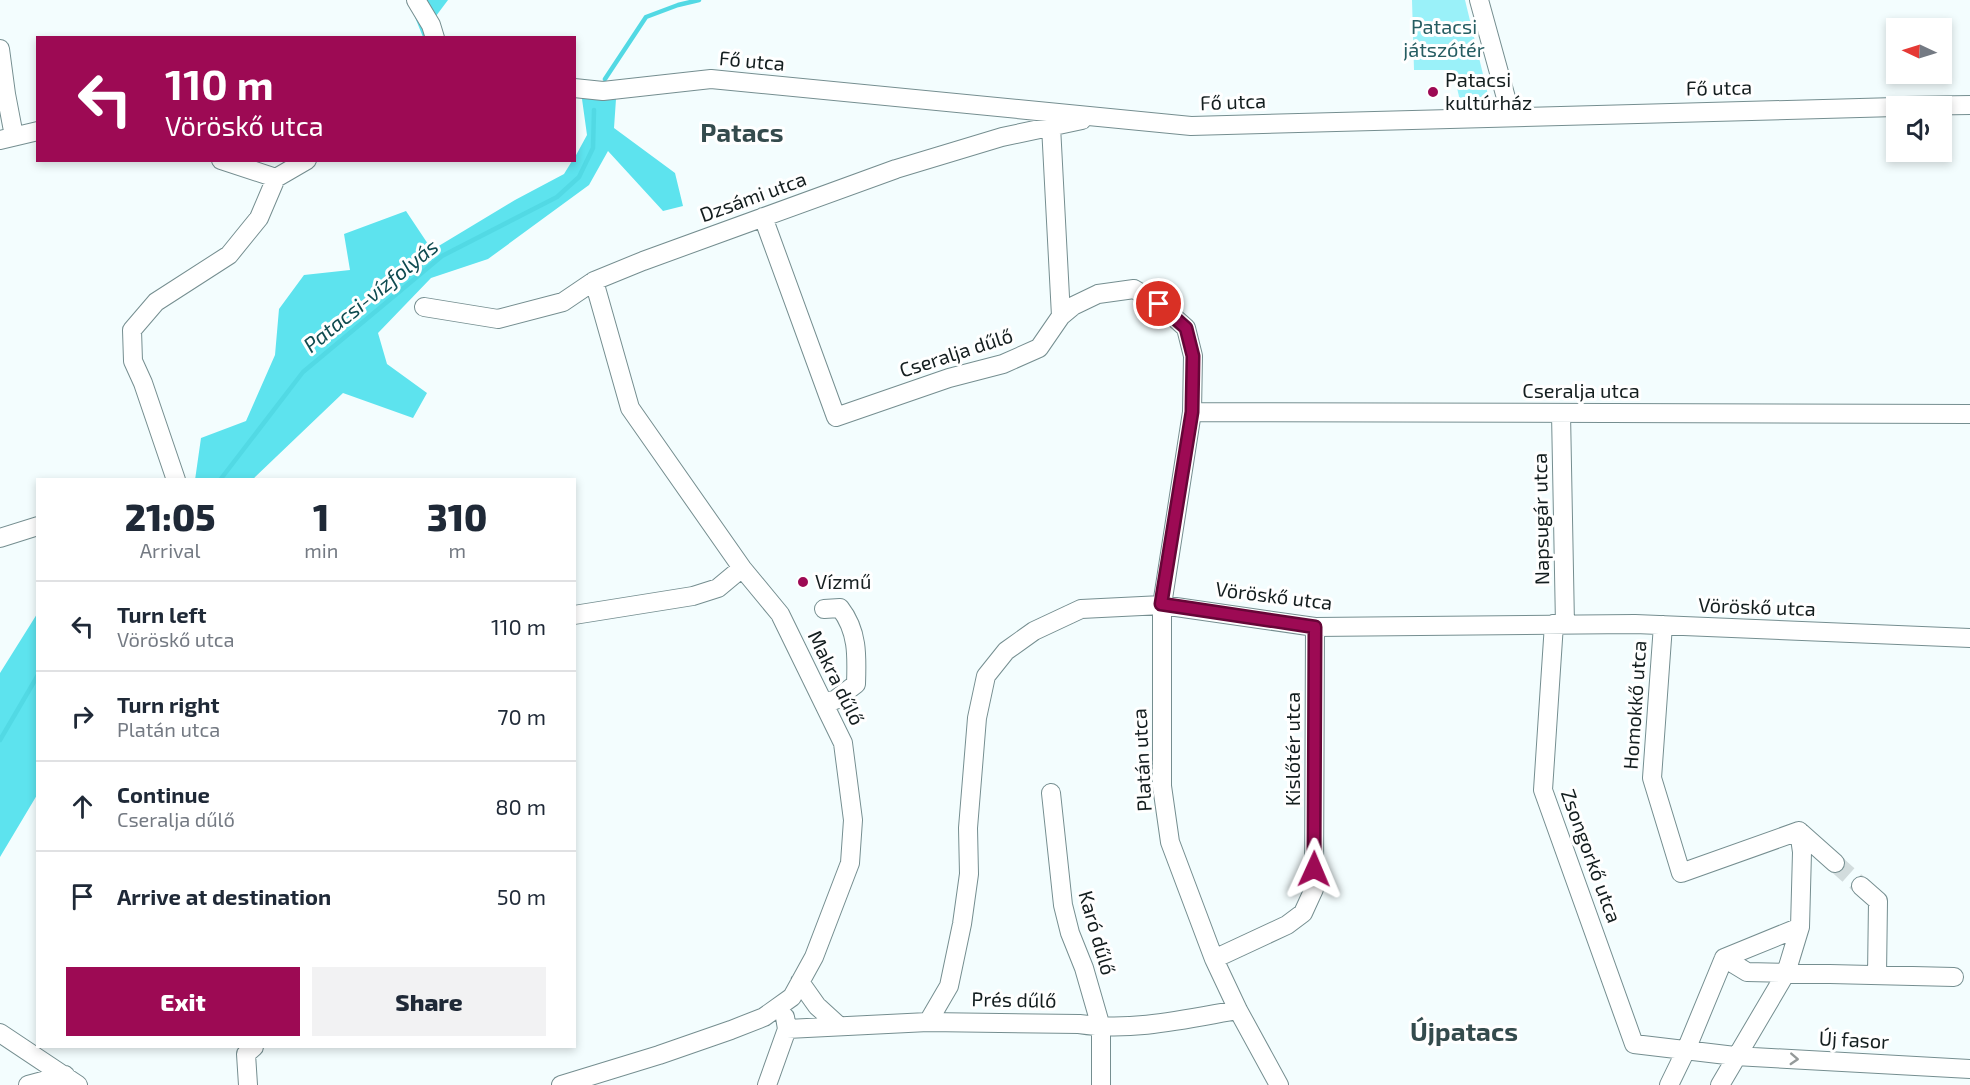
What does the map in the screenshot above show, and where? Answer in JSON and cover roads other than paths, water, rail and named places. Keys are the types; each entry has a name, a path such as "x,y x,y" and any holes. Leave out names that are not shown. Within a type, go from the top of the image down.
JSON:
{"street":[{"path":"416,0 434,36"},
{"path":"1479,0 1511,116"},
{"path":"0,49 7,138 36,131"},
{"name":"Fő utca","path":"576,88 603,91 711,79 1191,126 1886,107"},
{"path":"1952,105 1970,105"},
{"path":"1952,107 1970,114"},
{"name":"Dzsámi utca","path":"424,307 498,319 563,302 594,281 643,261 896,169 1002,137 1102,116"},
{"path":"1051,126 1061,316"},
{"path":"227,162 276,178"},
{"path":"175,478 143,383 133,361 132,330 156,302 229,255 259,218 276,178 304,162"},
{"name":"Cseralja dűlő","path":"763,217 836,417 949,378 1003,364 1040,348 1061,316 1073,306 1098,294 1134,289 1159,304 1186,328 1193,356 1192,412"},
{"name":"Makra dűlő","path":"561,1085 731,1030 764,1017 792,997 814,957 850,863 853,820 843,743 780,615 742,568 630,408 594,281"},
{"name":"Cseralja utca","path":"1192,412 1970,414"},
{"name":"Platán utca","path":"1192,412 1161,604 1162,786 1170,842 1214,959 1238,1010 1279,1085"},
{"name":"Napsugár utca","path":"1560,624 1561,413"},
{"path":"0,538 36,527"},
{"path":"576,615 693,596 718,588 742,568"},
{"name":"Vöröskő utca","path":"928,1022 949,986 962,924 969,874 968,828 977,718 986,676 1006,651 1034,632 1081,609 1161,604 1315,627 1663,625 1970,638"},
{"path":"823,702 835,700 856,684 857,657 851,622 840,608 824,609"},
{"name":"Zsongorkő utca","path":"1560,624 1543,790 1634,1044 1686,1050"},
{"name":"Homokkő utca","path":"1663,625 1652,778 1681,873 1799,831"},
{"name":"Kislőtér utca","path":"1214,959 1287,926 1303,913 1314,889 1315,627"},
{"name":"Karó dűlő","path":"1051,793 1063,905 1101,1027 1101,1085"},
{"path":"1799,831 1836,863"},
{"path":"1720,1085 1786,973 1800,927 1802,852 1799,831"},
{"path":"1861,886 1878,901 1877,975"},
{"path":"1669,1085 1724,958 1800,927"},
{"path":"1724,958 1747,972 1954,977"},
{"path":"800,982 817,1006 839,1026"},
{"path":"767,1085 787,1029 783,1003"},
{"name":"Prés dűlő","path":"787,1029 928,1022 1080,1024 1101,1027 1171,1022 1238,1010"},
{"path":"0,1033 71,1080"},
{"path":"248,1085 246,1054 253,1048"},
{"name":"Új fasor","path":"1686,1050 1736,1056 1970,1069"},
{"path":"28,1085 71,1080"}],"waterway":[{"name":"Patacsi-vízfolyás","path":"605,79 646,17 699,0"},
{"name":"Patacsi-vízfolyás","path":"222,478 303,372 442,256 557,197 579,177 593,148 594,110"},
{"name":"Patacsi-vízfolyás","path":"0,740 36,678"}],"tunnel":[{"path":"1835,863 1861,886"}],"place":[{"name":"Patacsi kultúrház","path":"1433,92"},
{"name":"Vízmű","path":"803,582"}],"district":[{"name":"Patacs","path":"742,133"},
{"name":"Újpatacs","path":"1464,1032"}],"park label":[{"name":"Patacsi játszótér","path":"1444,38"}]}
